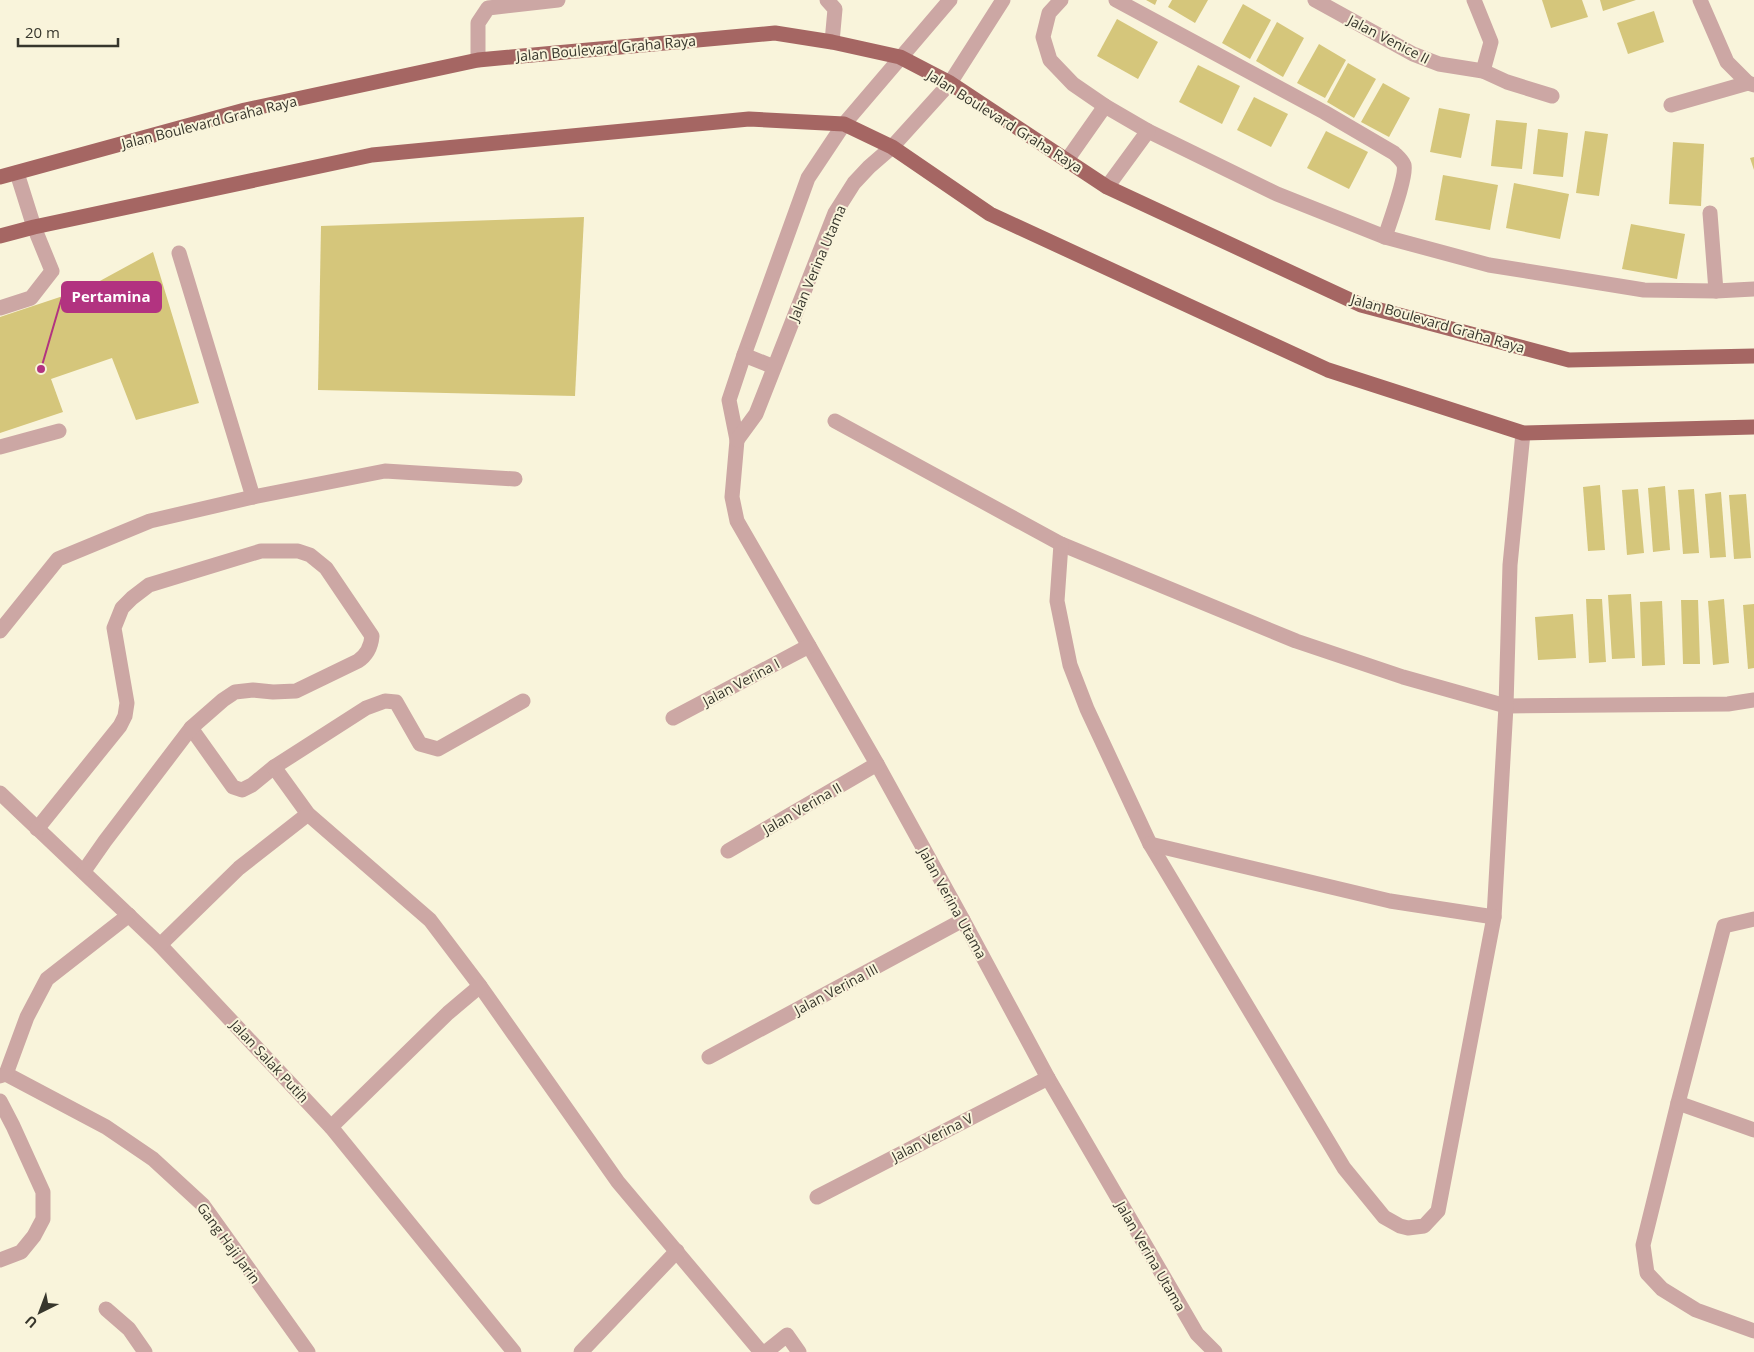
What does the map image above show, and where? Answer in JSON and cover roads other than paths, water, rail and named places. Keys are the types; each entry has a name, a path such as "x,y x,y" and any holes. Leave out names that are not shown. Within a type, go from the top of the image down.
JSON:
{"main road":[{"name":"Jalan Boulevard Graha Raya","path":"0,177 245,110 478,60 775,33 832,42 900,57 950,83 1107,188 1362,305 1569,360 1754,356"},
{"path":"0,236 34,226 372,155 749,119 844,124 892,147 990,214 1319,366 1523,433 1754,427"}],"street":[{"path":"478,60 478,23 488,8 558,0"},
{"path":"827,0 835,9 832,42"},
{"name":"Jalan Verina Utama","path":"950,0 844,124 808,178 729,400 737,440 732,497 737,521 877,764 1048,1078 1197,1334 1215,1352"},
{"name":"Jalan Verina Utama","path":"737,440 756,414 835,213 854,183 892,147 950,83 1003,0"},
{"path":"1061,0 1050,13 1042,36 1050,60 1073,84 1105,106 1148,131 1277,194 1385,238 1498,266 1644,290 1716,291 1754,289"},
{"path":"1116,0 1324,112 1394,153 1404,166 1385,238"},
{"name":"Jalan Venice II","path":"1315,0 1414,54 1439,64 1483,71 1507,82 1552,96"},
{"path":"1474,0 1491,42 1483,71"},
{"path":"1700,0 1727,62 1751,84"},
{"path":"1671,105 1751,84"},
{"path":"1067,160 1105,106"},
{"path":"1107,188 1148,131"},
{"path":"0,308 31,298 52,270 34,226 16,173"},
{"path":"1710,213 1716,291"},
{"path":"179,253 252,497"},
{"path":"744,355 774,367"},
{"path":"835,421 1061,544 1296,641 1403,677 1506,706 1728,704 1754,700"},
{"path":"0,447 59,431"},
{"path":"1061,544 1057,601 1070,665 1087,709 1150,844 1344,1168 1384,1217 1400,1226 1408,1228 1424,1226 1438,1211 1494,917 1506,706 1510,565 1523,433"},
{"path":"0,631 58,559 150,521 252,497 385,471 515,479"},
{"path":"37,829 120,726 127,704 114,628 122,608 132,598 149,585 261,551 298,551 310,555 326,568 372,636 371,644 365,656 296,691 273,692 253,690 235,692 223,700 191,728 104,841 84,871"},
{"name":"Jalan Verina I","path":"673,718 809,646"},
{"path":"191,728 233,787 242,790 252,785 274,767 366,708 385,701 396,702 420,744 438,749 523,701"},
{"name":"Jalan Verina II","path":"728,851 877,764"},
{"path":"274,767 308,814 430,920 480,986 618,1182 761,1352"},
{"name":"Jalan Salak Putih","path":"0,793 160,945 331,1127 514,1352"},
{"path":"160,945 239,868 308,814"},
{"path":"1150,844 1390,901 1494,917"},
{"name":"Gang Haji Jarin","path":"129,915 47,979 3,1075 106,1127 153,1159 203,1205 308,1352"},
{"name":"Jalan Verina III","path":"709,1057 963,920"},
{"path":"1754,920 1724,926 1643,1245 1647,1273 1662,1289 1696,1310 1754,1331"},
{"path":"331,1127 448,1013 480,986"},
{"name":"Jalan Verina V","path":"816,1197 1048,1078"},
{"path":"0,1101 43,1192 43,1218 34,1236 21,1252 0,1260"},
{"path":"1678,1103 1754,1130"},
{"path":"581,1352 677,1251"},
{"path":"106,1309 129,1329 145,1352"},
{"path":"766,1352 787,1335 798,1352"}],"place":[{"name":"Pertamina","path":"41,369"}]}
